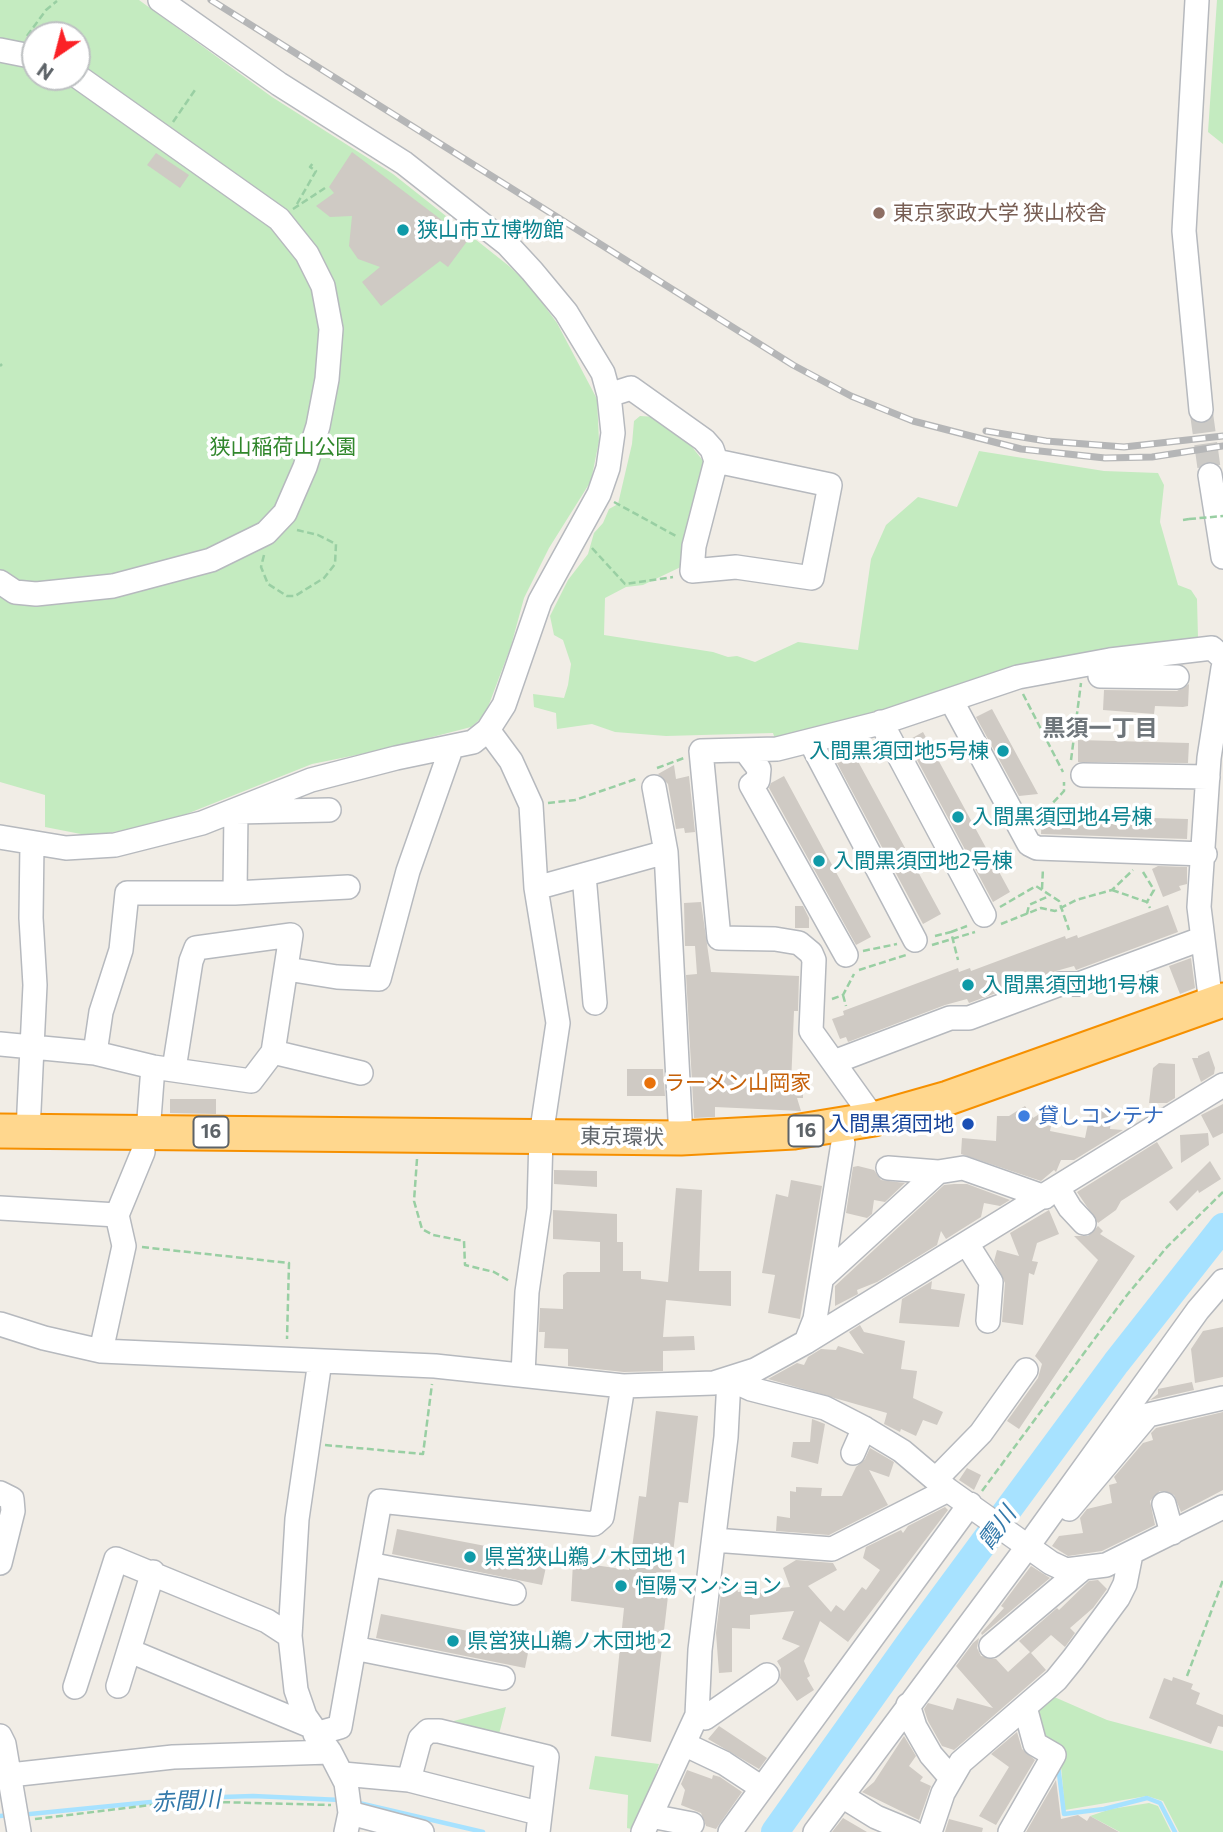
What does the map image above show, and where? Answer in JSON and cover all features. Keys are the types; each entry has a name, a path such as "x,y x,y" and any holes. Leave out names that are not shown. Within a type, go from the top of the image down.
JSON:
{"highway":[{"name":"東京環状","path":"14,1131 145,1142 418,1153 540,1144 794,1132 874,1119 999,1081 1219,1008"},
{"name":"東京環状","path":"0,1150 145,1142 540,1144 692,1155 843,1143 897,1133 951,1117 1219,1008"}],"street":[{"path":"0,838 65,848 115,845 236,812 311,780 473,742 488,730 504,705 551,577 599,494 608,468 613,433 609,395 603,373 566,312 507,244 404,163 279,84 160,0"},
{"path":"1197,0 1184,231 1201,410"},
{"path":"0,582 15,592 36,594 114,586 211,560 266,533 285,513 318,426 327,379 331,329 323,286 287,213 163,136 91,86"},
{"path":"609,395 631,388 704,440 712,449 716,461 694,546 692,570 736,567 812,578 830,485 716,461"},
{"path":"1210,475 1216,527 1223,557"},
{"path":"874,1119 811,1031 814,960 811,953 799,943 775,939 719,939 701,751 777,749 881,722 1018,677 1079,672 1212,648 1223,657"},
{"path":"1219,1008 1201,939 1199,907 1211,847 1208,777 1223,668"},
{"path":"1079,672 1177,677"},
{"path":"951,699 1029,844 1037,848 1211,847"},
{"path":"881,722 984,915"},
{"path":"488,730 511,761 531,805 536,888 558,1023 540,1144 539,1209 527,1292 523,1374"},
{"path":"810,741 915,940"},
{"path":"287,969 337,977 379,979 408,871 451,748"},
{"path":"745,750 759,769 758,780 751,785 846,955"},
{"path":"1074,777 1208,777"},
{"path":"646,780 666,852 681,1138"},
{"path":"236,812 329,810"},
{"path":"234,892 236,812"},
{"path":"14,1131 34,1048 32,843"},
{"path":"536,888 666,852"},
{"path":"583,875 595,1003"},
{"path":"95,1054 101,1012 121,950 127,892 234,892 348,887"},
{"path":"816,940 822,911"},
{"path":"0,1044 95,1054 164,1068 251,1081 273,1052 290,935 196,948 191,961 164,1068 145,1142 117,1215 124,1246 101,1351"},
{"path":"834,1062 950,1018 970,1018 1060,984 1079,984 1201,939"},
{"path":"273,1052 361,1073"},
{"path":"0,1324 44,1338 101,1351 435,1366 623,1386 691,1384 729,1379 755,1370 806,1342 1052,1193 1223,1085"},
{"path":"806,1342 815,1319 843,1143"},
{"path":"888,1168 938,1172 963,1168 974,1170 1052,1193 1084,1223"},
{"path":"822,1278 938,1172"},
{"path":"0,1208 117,1215"},
{"path":"967,1244 992,1285 988,1321"},
{"path":"815,1832 1028,1546 1198,1310 1223,1281"},
{"path":"320,1360 297,1519 290,1636 296,1690 312,1729 343,1774 348,1817 422,1832"},
{"path":"715,1540 832,1549 942,1484 1026,1370"},
{"path":"729,1379 751,1389 825,1408 864,1428 902,1451 942,1484 1051,1563 1066,1570 1106,1565 1223,1507"},
{"path":"692,1824 647,1824 698,1715 700,1650 715,1540 729,1379"},
{"path":"130,1651 312,1729 340,1727 380,1501 594,1524 602,1517 623,1386"},
{"path":"1028,1546 1054,1527 1148,1415 1223,1398"},
{"path":"853,1453 864,1428"},
{"path":"0,1493 12,1499 13,1511 0,1563"},
{"path":"730,1832 970,1504"},
{"path":"1164,1504 1172,1533"},
{"path":"930,1832 951,1778 974,1748 1025,1707 1073,1659 1118,1598 1125,1584 1131,1554"},
{"path":"75,1686 117,1559 267,1621 290,1636"},
{"path":"369,1564 514,1593"},
{"path":"991,1646 1081,1570"},
{"path":"118,1686 153,1572"},
{"path":"354,1648 502,1678"},
{"path":"698,1715 705,1718 767,1675"},
{"path":"908,1705 915,1727 931,1755 951,1778"},
{"path":"1010,1832 1054,1755 1035,1744 1025,1707"},
{"path":"343,1774 409,1780 538,1823 547,1757 428,1731 420,1739 409,1780"},
{"path":"0,1736 10,1775 13,1817"},
{"path":"684,1744 724,1763 762,1788"},
{"path":"10,1775 173,1757 330,1752"},
{"path":"842,1796 900,1830"}],"path":[{"path":"16,53 46,10 57,1"},
{"path":"163,136 195,90"},
{"path":"287,213 316,171 310,167 313,163"},
{"path":"287,213 325,188"},
{"path":"607,499 694,546"},
{"path":"266,533 273,544 265,552 261,567 268,584 277,591 295,596 324,578 335,564 336,544 309,531 298,531 285,513"},
{"path":"1183,520 1223,516"},
{"path":"585,540 625,584 686,575 692,570"},
{"path":"1074,777 1070,767 1079,672"},
{"path":"1018,686 1063,767 1074,777"},
{"path":"531,805 575,800 646,780 701,751"},
{"path":"1018,824 1049,807 1074,777"},
{"path":"1135,867 1150,879 1154,890 1147,902"},
{"path":"951,932 1036,886 1059,901 1069,930"},
{"path":"1112,890 1147,902 1150,908"},
{"path":"1027,914 1029,905 1051,895"},
{"path":"843,995 846,1006"},
{"path":"418,1153 414,1201 422,1229 433,1235 464,1241 465,1265 494,1272 527,1292"},
{"path":"970,1504 1000,1469 1156,1260 1223,1192"},
{"path":"124,1246 289,1263 286,1360"},
{"path":"308,1443 423,1454 435,1366"},
{"path":"1187,1676 1223,1580"},
{"path":"13,1817 217,1802 348,1817"}],"green space":[{"name":"狭山稲荷山公園","path":"0,0 139,0 272,97 393,174 529,285 557,323 597,399 599,441 591,481 549,548 524,598 511,646 485,715 471,727 386,749 312,764 164,823 91,836 45,827 45,795 0,782"},
{"path":"1217,0 1223,0 1223,144 1208,132"},
{"path":"640,416 657,417 681,433 704,462 707,471 685,565 643,585 626,587 605,598 604,635 713,652 728,657 737,656 755,662 798,642 858,650 871,559 886,525 918,497 957,507 979,451 1104,471 1158,473 1164,485 1160,522 1178,585 1191,590 1197,599 1198,638 1014,669 904,706 776,742 773,733 666,736 615,732 592,724 557,729 556,713 534,707 533,694 564,698 568,685 571,664 563,640 554,635 550,616 568,580 588,554 594,533 603,523 609,509 618,504 632,444 634,421"},
{"path":"1052,1696 1107,1720 1223,1751 1223,1832 1179,1832 1163,1801 1147,1796 1065,1810 1060,1755 1037,1740 1035,1716"},
{"path":"506,1707 499,1734 439,1725"},
{"path":"595,1756 659,1764 636,1830 627,1828 628,1795 589,1789"},
{"path":"1149,1803 1158,1806 1171,1832 1120,1832 1090,1816 1111,1809"}],"building":[{"name":"狭山市立博物館","path":"352,152 468,240 448,267 440,261 381,306 362,282 380,267 358,259 349,246 352,216 330,217 316,206 334,193 329,187"},
{"path":"156,153 189,175 180,188 147,165"},
{"path":"1189,684 1188,706 1155,706 1154,714 1103,710 1104,690 1177,691"},
{"name":"入間黒須団地5号棟","path":"992,709 1038,794 1019,796 976,717"},
{"name":"入間黒須団地4号棟","path":"923,732 1010,892 993,902 907,741"},
{"path":"1078,740 1189,743 1188,763 1078,762"},
{"path":"854,754 941,914 923,924 837,763"},
{"path":"674,765 676,779 689,776 695,832 685,833 684,828 676,829 668,784 658,774"},
{"name":"入間黒須団地2号棟","path":"784,776 871,937 856,945 769,788 771,783"},
{"path":"1042,815 1188,819 1187,839 1041,834"},
{"path":"1158,866 1187,867 1187,884 1179,886 1181,890 1163,897 1152,869"},
{"path":"701,902 711,972 799,976 798,1011 794,1011 791,1085 803,1084 803,1098 797,1098 801,1111 715,1107 715,1117 694,1118 686,975 697,974 695,946 685,946 684,903"},
{"name":"入間黒須団地1号棟","path":"1168,905 1178,932 1076,970 1074,966 969,1003 967,999 945,1005 848,1042 846,1037 840,1039 832,1019 844,1015 843,1011 958,968 959,972 970,968 971,971 1065,936 1066,939 1077,935 1078,938"},
{"path":"795,906 803,906 809,918 809,928 795,928"},
{"path":"1191,958 1195,988 1180,994 1169,966"},
{"path":"1209,1051 1215,1068 1214,1074 1201,1082 1192,1058 1198,1058"},
{"path":"1159,1063 1175,1064 1175,1098 1167,1103 1149,1103 1153,1068"},
{"name":"ラーメン山岡家","path":"627,1069 663,1069 665,1096 627,1096"},
{"path":"170,1099 216,1099 216,1114 170,1113"},
{"path":"1055,1104 1050,1131 1085,1138 1091,1109 1098,1108 1112,1110 1110,1129 1123,1130 1074,1160 1061,1160 1056,1172 1054,1170 1041,1181 961,1154 962,1138 996,1141 997,1116 1009,1116 1025,1106 1033,1118"},
{"path":"1223,1104 1223,1133 1213,1138 1201,1115"},
{"path":"1208,1133 1209,1145 1181,1163 1180,1135"},
{"path":"1157,1142 1173,1168 1121,1201 1116,1210 1098,1223 1077,1192"},
{"path":"1210,1161 1221,1179 1199,1193 1198,1190 1177,1211 1169,1202"},
{"path":"853,1167 874,1170 881,1180 905,1183 885,1202 874,1200 872,1214 867,1218 846,1213"},
{"path":"554,1170 597,1171 597,1187 554,1184"},
{"path":"791,1180 822,1186 800,1319 768,1313 775,1275 762,1273 776,1194 788,1197"},
{"path":"967,1184 1010,1200 1000,1206 984,1203 981,1217 946,1239 941,1231 937,1245 877,1282 857,1290 858,1294 835,1306 835,1286 944,1185"},
{"path":"676,1188 702,1190 699,1271 731,1271 731,1306 666,1300 663,1337 694,1336 695,1350 663,1351 663,1371 624,1372 568,1366 568,1349 544,1348 545,1332 539,1332 540,1308 563,1309 563,1275 567,1272 600,1272 600,1242 553,1239 553,1210 617,1214 617,1242 623,1242 623,1271 641,1271 641,1279 668,1282"},
{"path":"1049,1210 1059,1234 1037,1243 1032,1261 1038,1262 1034,1275 1029,1273 1023,1325 1002,1322 1005,1283 994,1261 997,1250 1019,1256 1010,1233"},
{"path":"1098,1226 1103,1231 1100,1234 1135,1256 1019,1429 1007,1421 1038,1378 1042,1364 1035,1356 1098,1260 1074,1236 1088,1236"},
{"path":"932,1281 931,1289 965,1294 959,1327 899,1323 902,1299"},
{"path":"860,1325 864,1332 905,1341 901,1369 917,1371 913,1398 943,1412 937,1425 923,1420 916,1436 901,1429 900,1432 884,1424 887,1413 768,1379 797,1363 804,1365 808,1357 821,1349 836,1350 838,1346 864,1354 849,1332"},
{"path":"1223,1327 1223,1377 1195,1383 1191,1349 1203,1331"},
{"path":"1192,1382 1194,1390 1150,1400 1158,1394 1158,1389"},
{"name":"恒陽マンション","path":"656,1411 698,1416 688,1503 679,1502 651,1742 611,1736 624,1608 571,1601 573,1562 629,1570 639,1496 646,1497"},
{"path":"1223,1412 1223,1490 1181,1512 1174,1495 1160,1491 1150,1501 1155,1525 1102,1551 1068,1556 1052,1546 1059,1536 1083,1533 1080,1518 1087,1509 1112,1503 1109,1485 1117,1483 1114,1477 1143,1443 1153,1440 1151,1433 1156,1428"},
{"path":"812,1419 825,1424 818,1464 791,1457 793,1442 810,1442"},
{"path":"870,1448 894,1462 889,1477 869,1470 888,1505 829,1535 776,1531 777,1516 790,1518 790,1491 796,1492 796,1487 822,1488 821,1496 842,1496 856,1467 865,1459"},
{"path":"967,1468 981,1475 974,1490 959,1480"},
{"path":"945,1507 948,1510 848,1642 820,1621 804,1661 810,1676 807,1678 814,1690 797,1701 780,1678 781,1668 777,1661 800,1646 782,1639 794,1611 750,1615 750,1629 732,1628 732,1672 719,1673 716,1633 722,1584 736,1585 738,1592 790,1587 783,1568 796,1560 833,1563 837,1570 808,1586 831,1612 836,1605 844,1611 862,1587 866,1590 880,1570 863,1558 866,1547 901,1530 903,1533 908,1526"},
{"name":"県営狭山鵜ノ木団地 1","path":"397,1529 548,1558 542,1585 392,1554"},
{"path":"1031,1566 1050,1578 982,1635 1004,1608 1001,1606"},
{"path":"1098,1580 1107,1589 1093,1608 1070,1628 1075,1633 1065,1647 1051,1635 1031,1653 1046,1670 954,1750 942,1746 924,1709 928,1703 953,1710 957,1698 993,1708 956,1666 973,1643 979,1638 977,1648 981,1656 996,1659 1008,1672 1030,1652 1019,1641 1057,1608 1059,1610 1089,1581"},
{"name":"県営狭山鵜ノ木団地 2","path":"381,1614 530,1643 525,1668 376,1638"},
{"path":"1173,1677 1193,1684 1191,1689 1200,1693 1196,1704 1223,1715 1223,1727 1218,1726 1211,1744 1149,1718 1164,1678 1172,1681"},
{"path":"719,1726 767,1758 759,1769 708,1739"},
{"path":"1017,1732 1022,1749 1035,1760 996,1825 979,1816 1009,1767 991,1754"},
{"path":"904,1736 916,1756 909,1766 923,1777 920,1781 931,1786 919,1820 862,1792 874,1782"},
{"path":"687,1770 712,1779 713,1775 720,1777 742,1792 716,1829 706,1826 701,1813 681,1805 685,1790 681,1784"},
{"path":"1056,1780 1061,1819 1078,1815 1087,1821 1090,1816 1119,1832 1026,1832"},
{"path":"843,1818 867,1832 832,1832"},
{"path":"949,1819 983,1828 982,1832 945,1832"}],"waterway":[{"name":"霞川","path":"775,1832 909,1644 1116,1363 1223,1227"},
{"path":"1058,1765 1064,1814 1104,1809 1147,1798 1160,1803 1175,1832"},
{"name":"赤間川","path":"30,1814 191,1798 253,1796 341,1800"},
{"name":"赤間川","path":"359,1803 483,1832"},
{"name":"赤間川","path":"0,1816 10,1815"}],"tunnel":[{"path":"1201,410 1210,475"}],"railway":[{"path":"211,0 793,365 851,396 913,421 1021,449 1105,458 1152,457 1223,446"},
{"path":"986,431 1046,441 1124,447 1223,436"}],"place":[{"name":"東京家政大学 狭山校舎","path":"879,213"},
{"name":"狭山市立博物館","path":"403,230"},
{"name":"入間黒須団地5号棟","path":"1003,751"},
{"name":"入間黒須団地4号棟","path":"958,817"},
{"name":"入間黒須団地2号棟","path":"819,861"},
{"name":"入間黒須団地1号棟","path":"968,985"},
{"name":"ラーメン山岡家","path":"650,1083"},
{"name":"貸しコンテナ","path":"1024,1116"},
{"name":"入間黒須団地","path":"968,1124"},
{"name":"県営狭山鵜ノ木団地 1","path":"470,1557"},
{"name":"恒陽マンション","path":"621,1586"},
{"name":"県営狭山鵜ノ木団地 2","path":"453,1641"}],"district":[{"name":"黒須一丁目","path":"1100,728"}]}
